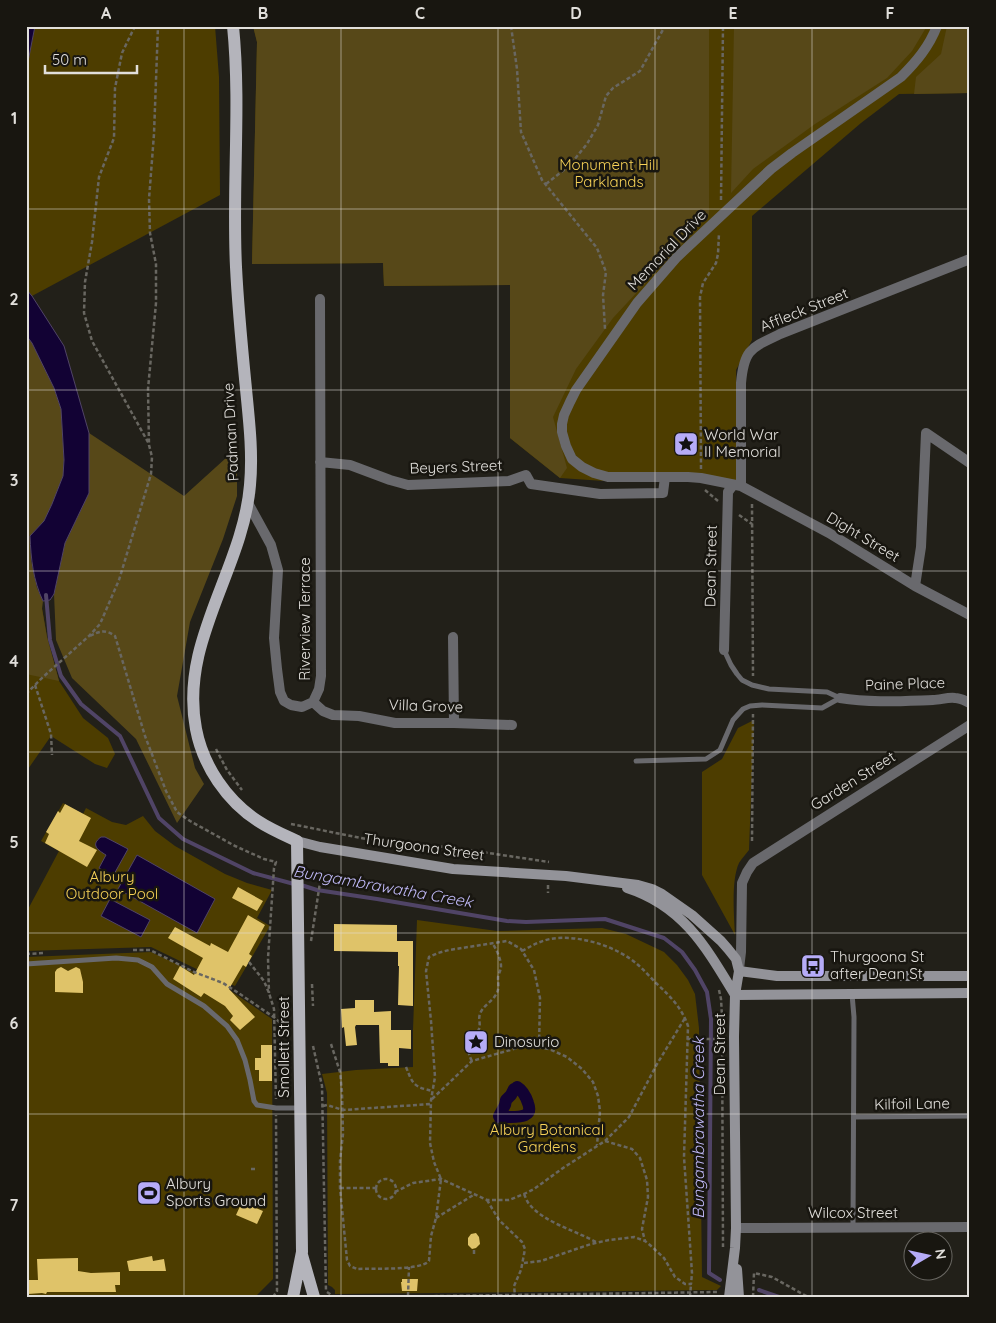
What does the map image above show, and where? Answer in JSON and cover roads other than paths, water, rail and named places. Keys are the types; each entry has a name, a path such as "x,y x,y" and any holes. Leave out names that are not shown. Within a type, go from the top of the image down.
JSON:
{"main road":[{"name":"Padman Drive","path":"233,26 237,83 235,251 250,442 250,484 248,503 234,556 211,613 196,662 193,685 193,711 196,732 203,754 214,776 226,792 241,808 258,821 297,841"},
{"name":"Smollett Street","path":"293,1297 302,1252 297,841"},
{"name":"Thurgoona Street","path":"297,841 320,847 453,870 548,874 644,887 662,894 692,914 720,941 736,960 739,971"},
{"name":"Thurgoona Street","path":"606,881 649,897 668,908 683,921 699,938 735,995"},
{"path":"739,971 777,976 970,976"},
{"name":"Dean Street","path":"739,971 735,995 735,1248 739,1297"},
{"path":"852,976 852,994"},
{"path":"735,995 970,993"},
{"name":"Dean Street","path":"724,1294 735,1248"},
{"name":"Smollett Street","path":"302,1252 314,1297"}],"street":[{"name":"Memorial Drive","path":"737,485 701,478 608,476 594,473 572,459 566,446 562,424 564,415 576,390 637,302 677,257 792,153 901,77 925,51 937,26"},
{"name":"Affleck Street","path":"737,485 742,366 748,354 757,345 780,334 970,259"},
{"name":"Riverview Terrace","path":"248,503 271,545 278,570 274,638 280,692 284,701 291,705 302,707 313,702 319,690 321,676 320,299"},
{"path":"915,586 921,546 926,433 970,463"},
{"name":"Beyers Street","path":"320,462 350,465 408,485 509,481 526,475 530,484 600,494 664,493 665,477"},
{"name":"Dight Street","path":"737,485 829,533 915,586 970,615"},
{"name":"Dean Street","path":"724,650 728,492 737,485"},
{"path":"453,637 454,722"},
{"name":"Paine Place","path":"840,698 890,701 937,700 955,697 970,703"},
{"name":"Villa Grove","path":"313,702 322,711 333,715 359,716 395,723 454,722 512,725"},
{"name":"Garden Street","path":"753,863 970,725"},
{"name":"Dean Street","path":"739,971 742,883 753,863"},
{"name":"Wilcox Street","path":"736,1228 970,1228"}],"lane":[{"name":"Paine Place","path":"724,650 730,666 742,680 752,685 769,689 827,692 840,698"},
{"name":"Paine Place","path":"636,761 706,759 720,750 733,720 743,709 750,706 822,708 840,698"},
{"path":"26,964 116,958 138,960 152,967 167,984 204,1006 227,1026 237,1040 245,1060 255,1104 276,1108 300,1108"},
{"path":"852,994 854,1027 853,1228"},
{"name":"Kilfoil Lane","path":"854,1117 970,1116"}],"waterway":[{"name":"Bungambrawatha Creek","path":"46,595 50,640 61,676 81,704 120,736 159,818 183,839 253,873 294,884"},
{"name":"Bungambrawatha Creek","path":"301,885 317,890 507,921 605,919 664,938 682,952 707,992 711,1019 709,1273 720,1280"},
{"path":"514,1089 506,1100 499,1116 500,1118 520,1116 528,1113 527,1101 517,1087"},
{"path":"759,1290 779,1297"}],"place":[{"name":"World War II Memorial","path":"686,444"},
{"name":"Thurgoona St after Dean St","path":"813,966"},
{"name":"Dinosurio","path":"476,1042"},
{"name":"Albury Sports Ground","path":"149,1193"}],"park label":[{"name":"Monument Hill Parklands","path":"609,174"},
{"name":"Albury Outdoor Pool","path":"112,886"},
{"name":"Albury Botanical Gardens","path":"547,1138"}]}
